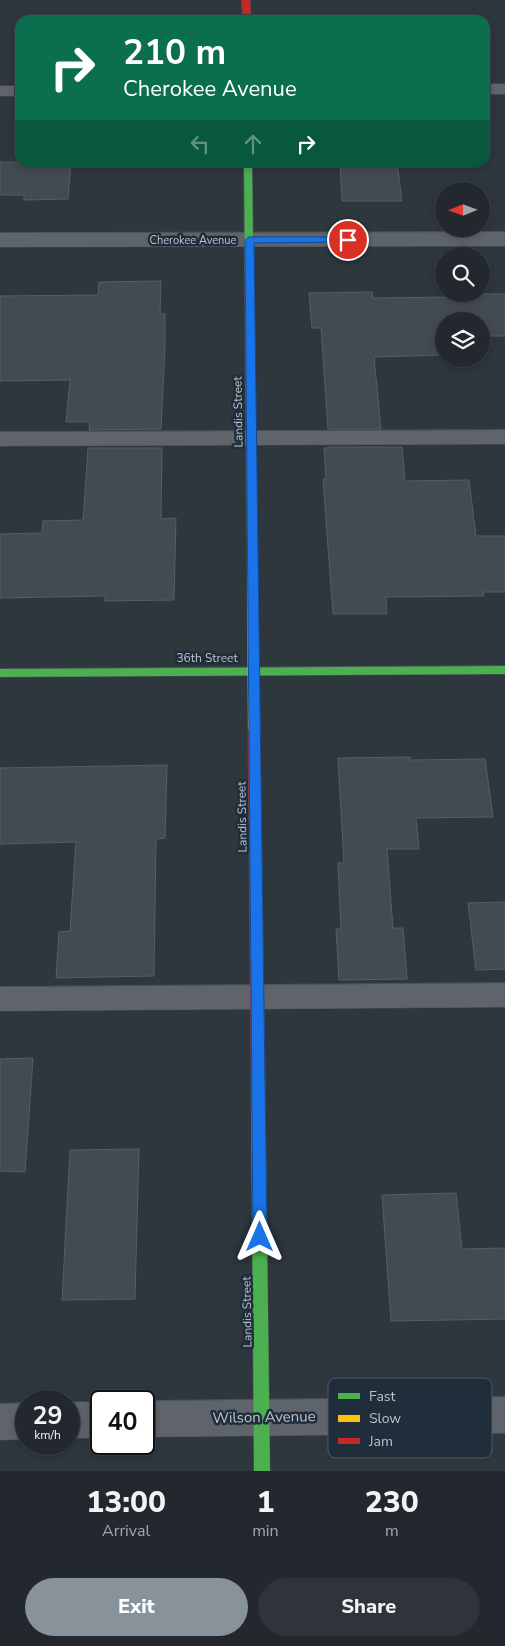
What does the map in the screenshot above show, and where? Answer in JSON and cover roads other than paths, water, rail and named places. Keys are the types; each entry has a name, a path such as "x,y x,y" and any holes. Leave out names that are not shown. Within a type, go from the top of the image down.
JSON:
{"street":[{"path":"246,0 247,15"},
{"name":"Landis Street","path":"248,167 262,1471"},
{"name":"Cherokee Avenue","path":"0,240 505,239"},
{"name":"36th Street","path":"0,673 505,670"},
{"name":"Wilson Avenue","path":"492,1416 505,1416"},
{"name":"Wilson Avenue","path":"155,1419 328,1417"},
{"path":"0,1422 15,1421"}],"lane":[{"path":"490,89 505,89"},
{"path":"0,91 15,91"},
{"path":"0,439 505,437"},
{"path":"0,999 505,995"}]}
